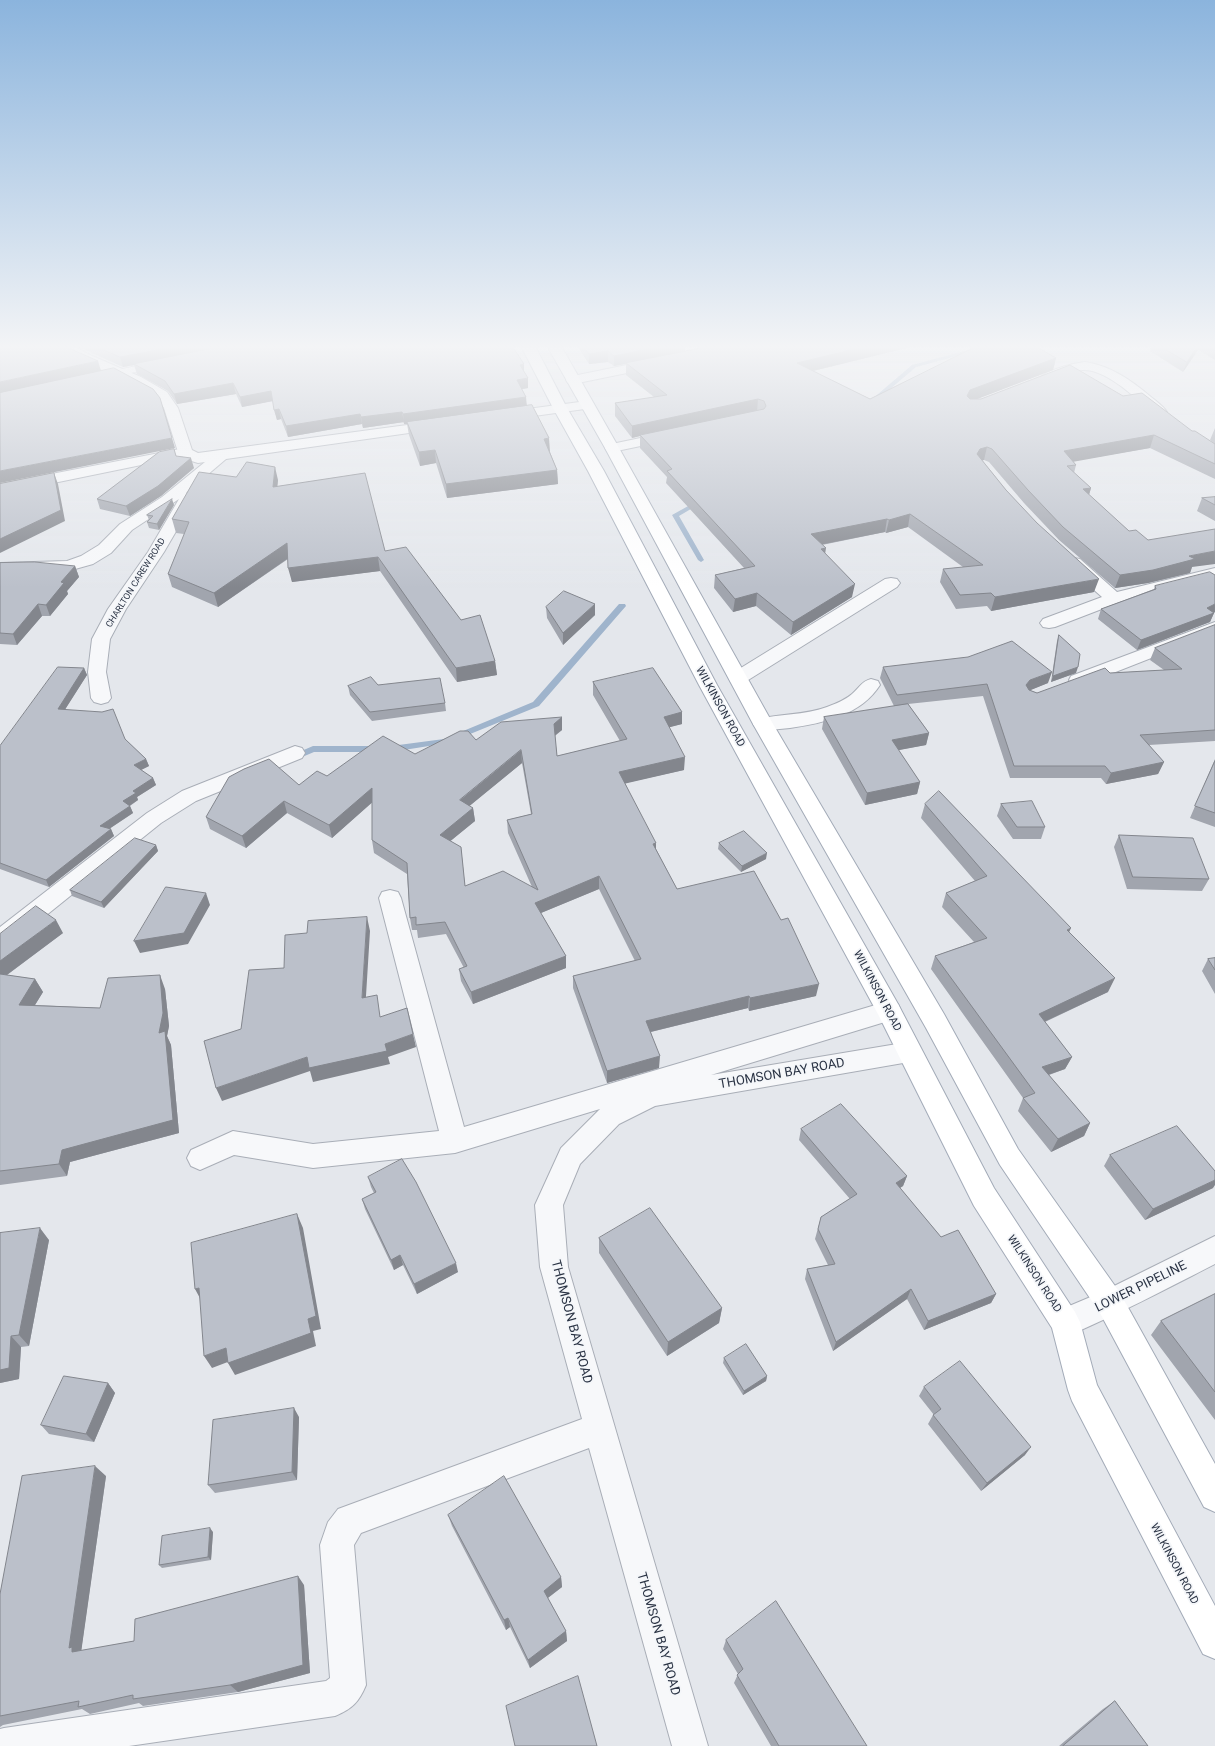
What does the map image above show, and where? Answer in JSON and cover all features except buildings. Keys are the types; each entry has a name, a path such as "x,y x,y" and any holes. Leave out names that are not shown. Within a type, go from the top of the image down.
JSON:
{"main road":[{"name":"WILKINSON ROAD","path":"570,425 596,471 708,685 889,1011 984,1197 1065,1322 1083,1390 1215,1642"},
{"path":"599,425 763,724 935,1021 1010,1157 1110,1303 1215,1496"}],"street":[{"path":"177,425 188,454"},
{"path":"0,489 188,454 198,458 221,456 435,425"},
{"path":"612,448 680,433"},
{"path":"0,568 68,566 87,560 105,549 126,528 168,500 221,456"},
{"name":"CHARLTON CAREW ROAD","path":"101,698 97,672 101,639 117,609 176,518 199,474"},
{"path":"1064,554 1114,598"},
{"path":"1049,623 1114,598 1215,573"},
{"path":"738,678 891,583"},
{"path":"1063,686 1215,627"},
{"path":"763,724 801,720 832,712 856,700 872,685"},
{"path":"0,940 154,818 184,800 296,753"},
{"path":"390,898 455,1141"},
{"path":"200,1158 233,1143 313,1156 455,1141 889,1011"},
{"name":"THOMSON BAY ROAD","path":"690,1746 554,1267 549,1204 570,1156 610,1116 651,1096 909,1052"},
{"name":"LOWER PIPELINE","path":"1065,1322 1110,1303 1215,1249"},
{"path":"4,1746 336,1698 348,1685 337,1545 340,1534 350,1521 600,1428"}],"waterway":[{"path":"699,502 675,515 701,560"},
{"path":"391,749 445,741 536,704 622,606"},
{"path":"295,757 313,749 376,749"}]}
